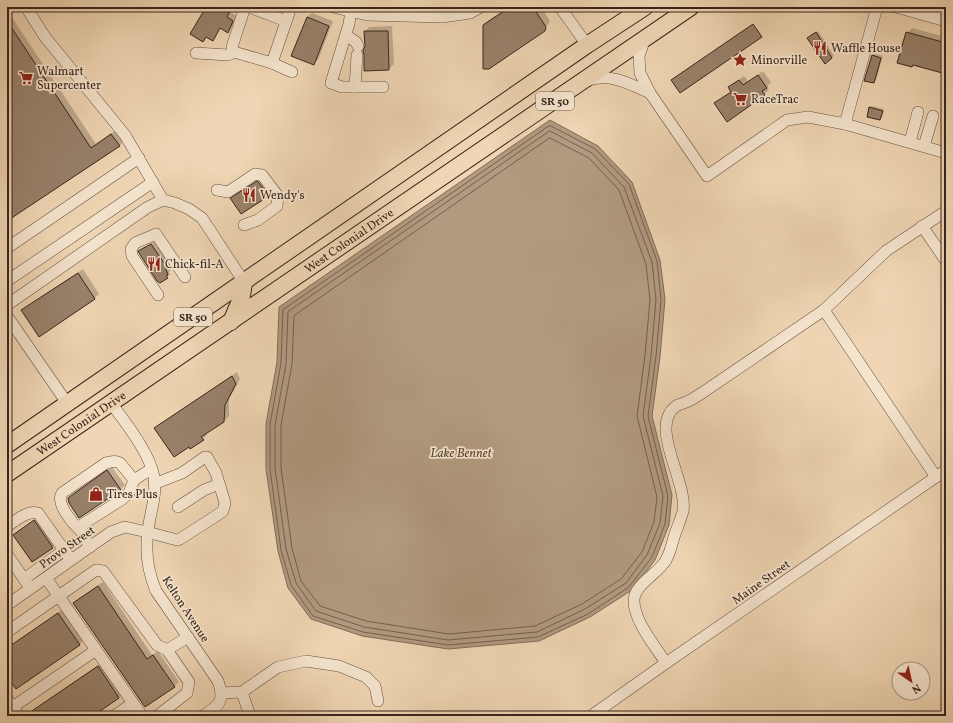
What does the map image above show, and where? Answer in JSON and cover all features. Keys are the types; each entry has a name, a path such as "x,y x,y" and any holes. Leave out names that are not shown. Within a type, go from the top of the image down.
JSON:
{"highway":[{"name":"West Colonial Drive","path":"7,445 587,45 645,7"},
{"name":"West Colonial Drive","path":"7,474 690,7"},
{"path":"231,322 242,296 244,282"}],"street":[{"path":"26,7 45,36 125,135 163,200"},
{"path":"234,52 232,47 245,7"},
{"path":"248,7 286,21"},
{"path":"272,63 291,7"},
{"path":"333,7 367,15 442,17 470,13 481,7"},
{"path":"560,7 587,45"},
{"path":"845,124 877,7"},
{"path":"896,7 946,21"},
{"path":"933,7 946,11"},
{"path":"351,11 346,35 331,83 342,87 383,87"},
{"path":"346,35 356,42 358,50 355,87"},
{"path":"645,38 639,56 640,73 650,92 707,176 787,120 808,116 845,124 946,153"},
{"path":"196,53 228,55 234,52 272,63 292,72"},
{"path":"578,84 592,79 616,78 650,92"},
{"path":"910,142 918,112"},
{"path":"924,146 932,116"},
{"path":"7,248 139,158"},
{"path":"217,190 228,192 255,174 262,175 278,196 277,206 258,220 244,225"},
{"path":"7,281 153,182"},
{"path":"7,305 148,207 163,200 189,208 202,218 244,282"},
{"path":"666,663 635,613 634,598 639,587 659,570 667,559 683,511 684,498 667,441 666,424 668,414 676,406 702,394 824,310 886,251 946,211"},
{"path":"922,226 946,261"},
{"path":"158,295 132,256 131,249 135,243 156,234 185,277"},
{"path":"824,310 936,477"},
{"path":"7,316 67,403"},
{"name":"Kelton Avenue","path":"111,403 146,455 154,476 155,498 147,532 149,575 156,591 218,681 222,692"},
{"name":"Provo Street","path":"7,605 111,532 124,527 180,540 223,511 225,503 216,473 207,457 182,473 154,484"},
{"path":"90,547 81,531 60,503 60,495 111,462 118,461 134,480"},
{"path":"81,531 82,524 121,500 129,493 134,480 151,469"},
{"name":"Maine Street","path":"591,716 946,470"},
{"path":"178,508 204,490 219,484"},
{"path":"7,526 27,514 32,512 38,513 71,560"},
{"path":"24,579 64,550"},
{"path":"7,554 30,589"},
{"path":"7,632 96,570 103,571 157,645 167,650 189,682 187,693 157,716"},
{"path":"46,578 142,716"},
{"path":"167,650 188,637"},
{"path":"12,708 96,650"},
{"path":"203,716 215,708 221,701 222,692 242,692 278,667 306,661 339,666 366,677 375,686 378,701"},
{"path":"242,692 250,716"},
{"path":"114,716 133,703"}],"water":[{"name":"Lake Bennet","path":"550,120 598,146 632,182 660,260 665,299 660,357 652,416 672,495 669,525 655,560 632,590 590,617 539,641 448,649 362,636 311,619 288,588 278,551 266,469 266,424 277,362 279,307"}],"building":[{"path":"206,7 232,7 227,17 233,21 228,33 220,28 213,41 206,37 203,42 190,34"},
{"path":"510,7 533,7 546,27 545,31 489,69 483,69 483,25"},
{"path":"307,17 329,26 314,65 291,56"},
{"name":"Walmart Supercenter","path":"7,21 91,148 111,134 120,146 7,221"},
{"path":"753,24 762,37 680,93 671,80"},
{"path":"364,31 388,31 389,70 364,71"},
{"name":"Waffle House","path":"816,32 832,58 825,64 807,38"},
{"path":"906,32 946,43 946,74 913,65 912,67 897,63"},
{"path":"872,55 881,58 874,83 864,81"},
{"name":"RaceTrac","path":"758,75 767,88 762,91 765,95 727,122 714,103 731,92 728,87 739,80 743,85"},
{"path":"869,107 883,111 880,120 867,117"},
{"path":"257,181 269,196 241,214 230,198"},
{"path":"151,244 166,266 168,275 166,276 168,278 160,283 157,281 138,251"},
{"path":"78,273 95,299 39,337 21,310"},
{"path":"232,376 236,384 225,405 224,422 201,437 204,440 190,449 189,447 174,457 154,428"},
{"path":"107,470 121,490 79,518 69,503 68,498"},
{"path":"34,520 53,548 32,562 13,535"},
{"path":"98,586 147,659 153,655 175,687 145,707 73,603"},
{"path":"58,613 80,645 16,689 7,676 7,648"},
{"path":"98,666 119,698 93,716 26,716 26,715"}],"place":[{"name":"Waffle House","path":"820,48"},
{"name":"Minorville","path":"740,60"},
{"name":"Walmart Supercenter","path":"26,78"},
{"name":"RaceTrac","path":"740,99"},
{"name":"Wendy's","path":"249,195"},
{"name":"Chick-fil-A","path":"154,264"},
{"name":"Tires Plus","path":"96,494"}]}
